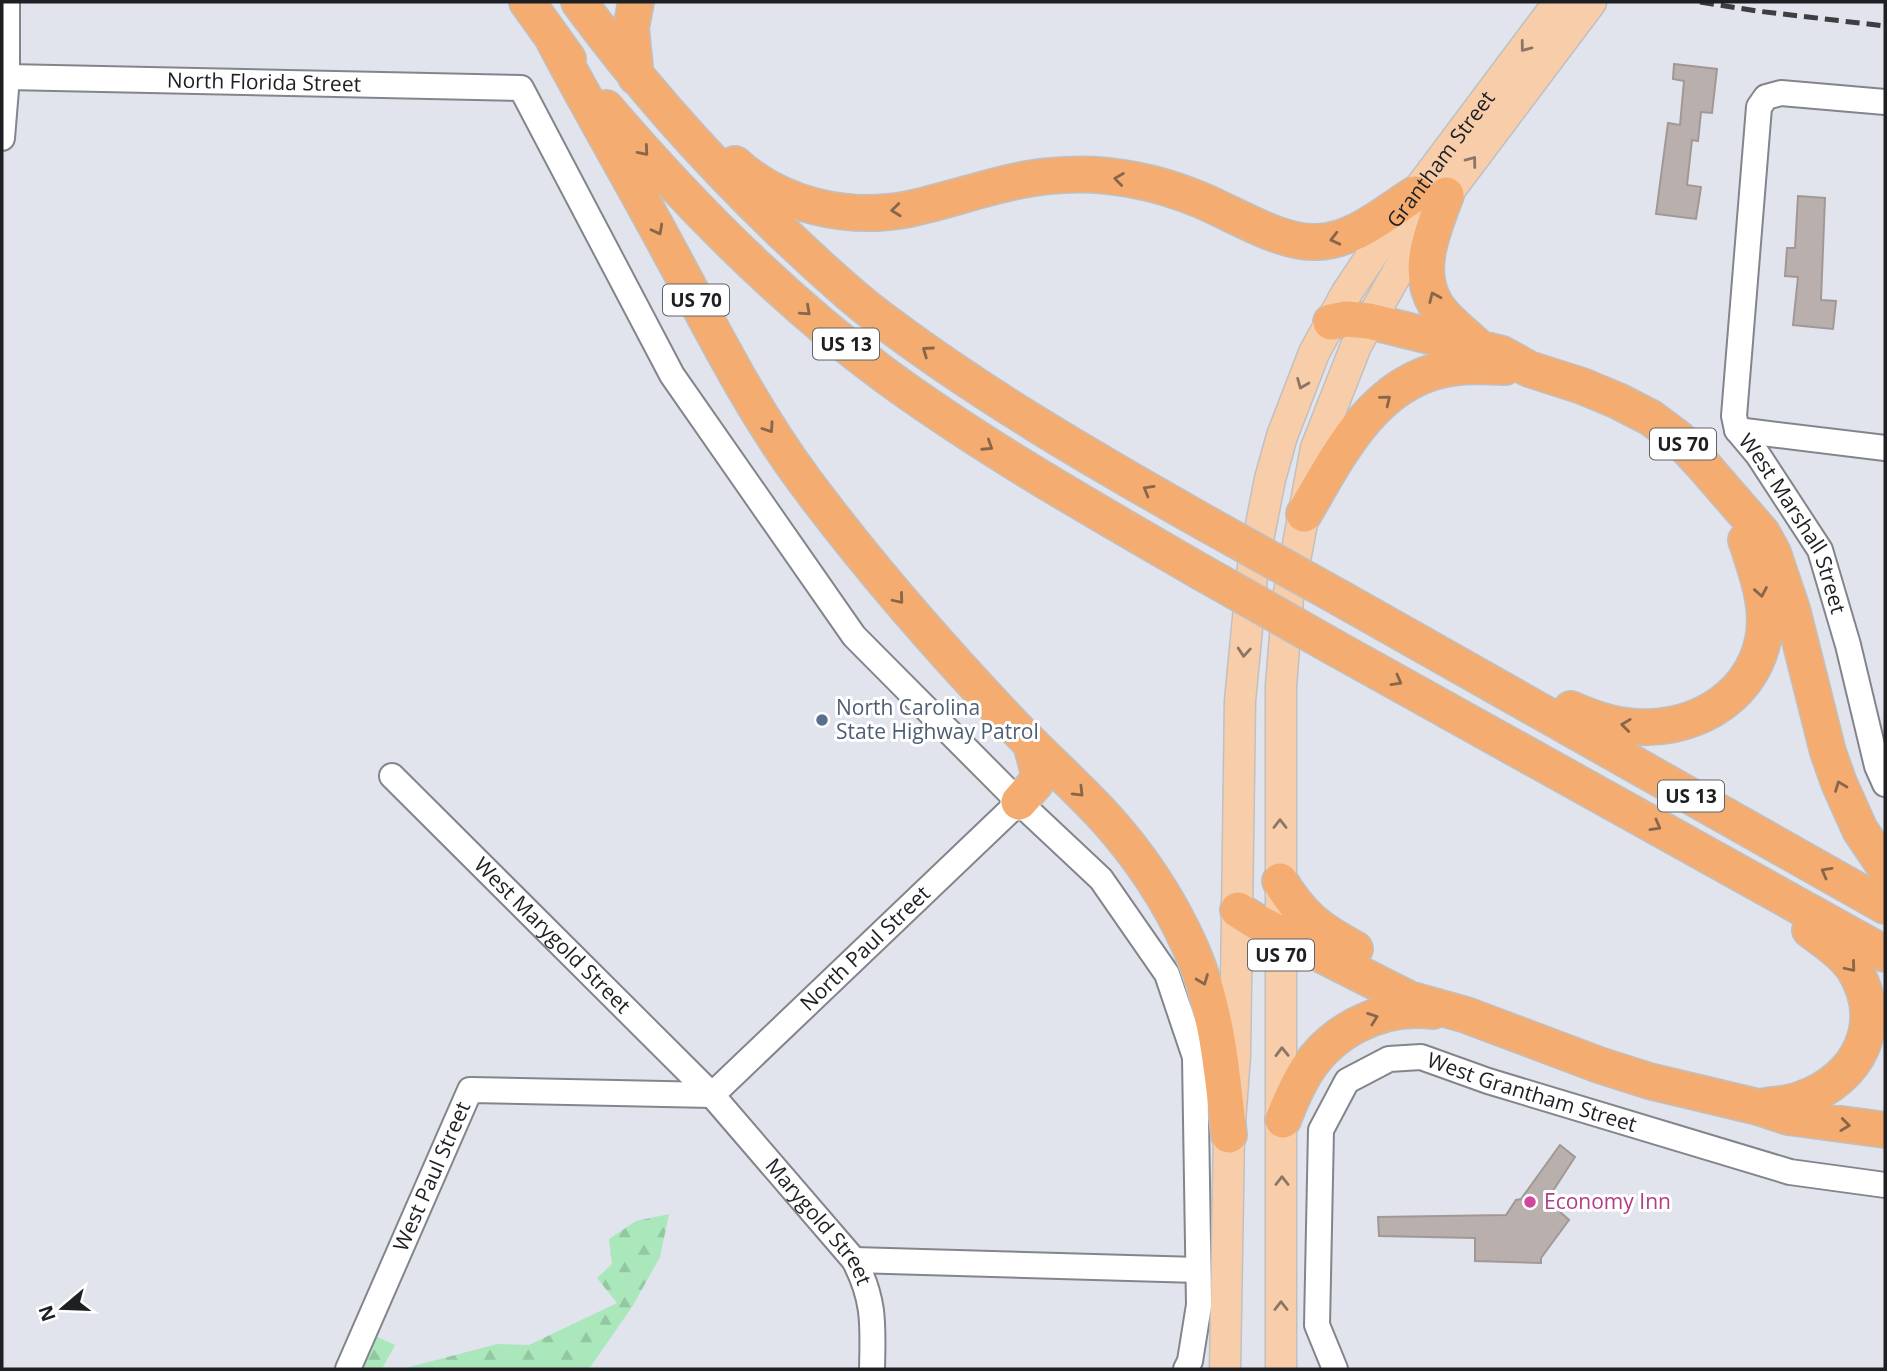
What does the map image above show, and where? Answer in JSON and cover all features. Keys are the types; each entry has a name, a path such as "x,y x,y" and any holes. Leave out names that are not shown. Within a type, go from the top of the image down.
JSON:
{"highway":[{"name":"US 13","path":"527,2 607,109 673,184 732,245 823,326 884,374 1020,467 1201,572 1885,954"},
{"name":"US 13","path":"579,2 636,77 677,125 758,209 871,311 983,390 1054,436 1207,524 1885,906"},
{"path":"602,2 619,2"},
{"path":"636,2 631,29 636,77"},
{"name":"US 70","path":"554,41 752,403 802,477 855,547 1031,744"},
{"path":"677,125 717,148 748,175 777,192 819,208 863,213 908,209 1036,177 1089,175 1169,189 1293,240 1312,243 1345,237 1431,194 1427,279 1436,305 1478,347"},
{"path":"1331,322 1346,319 1368,321 1478,347 1502,354 1529,369"},
{"path":"1304,514 1355,431 1376,407 1396,391 1440,370 1464,366 1529,369"},
{"name":"US 70","path":"1529,369 1582,386 1651,418 1687,448 1734,503"},
{"path":"1497,687 1555,703 1609,723 1630,727 1675,724 1719,707 1735,694 1749,676 1764,638 1762,597 1757,574 1734,503"},
{"path":"1734,503 1762,533 1773,553 1792,608 1828,752 1839,783 1860,831 1885,867"},
{"path":"1019,802 1040,774 1031,744"},
{"path":"1031,744 1102,814 1127,843 1152,876 1172,910 1192,950 1218,1035 1229,1135"},
{"path":"1280,881 1295,906 1323,930 1433,990 1466,1015"},
{"path":"1758,1107 1801,1100 1841,1077 1851,1068 1867,1041 1871,1016 1864,988 1852,966 1802,924 1765,887"},
{"path":"1238,910 1281,935 1409,999 1466,1015 1560,1051 1649,1081 1758,1107 1788,1117 1885,1130"},
{"path":"1283,1120 1301,1080 1315,1059 1330,1042 1348,1029 1371,1018 1396,1011 1422,1009 1466,1015"}],"main road":[{"name":"Grantham Street","path":"1225,1369 1229,1135 1235,1056 1240,701 1253,566 1269,479 1282,436 1314,353 1359,273 1431,194 1570,9"},
{"name":"Grantham Street","path":"1304,514 1315,448 1356,346 1415,241 1431,194"},
{"name":"US 70","path":"1281,1369 1281,686 1288,598 1304,514"}],"street":[{"path":"2,138 7,77 7,2"},
{"name":"North Florida Street","path":"7,77 521,88 672,375 846,625 1019,802"},
{"name":"West Marshall Street","path":"1885,102 1782,93 1766,97 1759,107 1734,416 1737,430 1758,455 1820,550 1877,766 1885,784"},
{"path":"1737,430 1885,448"},
{"name":"West Marygold Street","path":"392,776 712,1095"},
{"path":"1019,802 1101,879 1167,974 1195,1057 1199,1305 1190,1362 1186,1369"},
{"name":"North Paul Street","path":"712,1095 1019,802"},
{"name":"West Grantham Street","path":"1335,1369 1317,1325 1321,1130 1346,1081 1389,1059 1421,1057 1488,1081 1790,1172 1885,1185"},
{"name":"West Paul Street","path":"348,1369 470,1090 712,1095"},
{"name":"Marygold Street","path":"712,1095 854,1259 866,1283 873,1314 872,1369"},
{"path":"854,1259 1198,1270"}],"green space":[{"path":"669,1214 660,1257 632,1307 589,1369 402,1369 497,1344 529,1345 617,1303 597,1278 612,1264 609,1239 636,1221"},
{"path":"375,1336 395,1345 382,1369 363,1369"}],"building":[{"path":"1674,64 1717,69 1712,113 1701,112 1698,141 1692,140 1687,185 1701,187 1696,219 1656,214 1668,123 1680,125 1684,81 1673,79"},
{"path":"1798,196 1825,198 1821,300 1836,301 1833,329 1793,325 1798,277 1785,276 1787,248 1795,248"},
{"name":"Economy Inn","path":"1560,1145 1575,1157 1547,1200 1569,1220 1541,1258 1541,1263 1475,1261 1475,1238 1379,1236 1378,1217 1506,1215 1516,1200 1521,1199"}],"railway":[{"path":"1700,2 1885,26"}],"place":[{"name":"North Carolina State Highway Patrol","path":"822,720"},
{"name":"Economy Inn","path":"1530,1202"}]}
